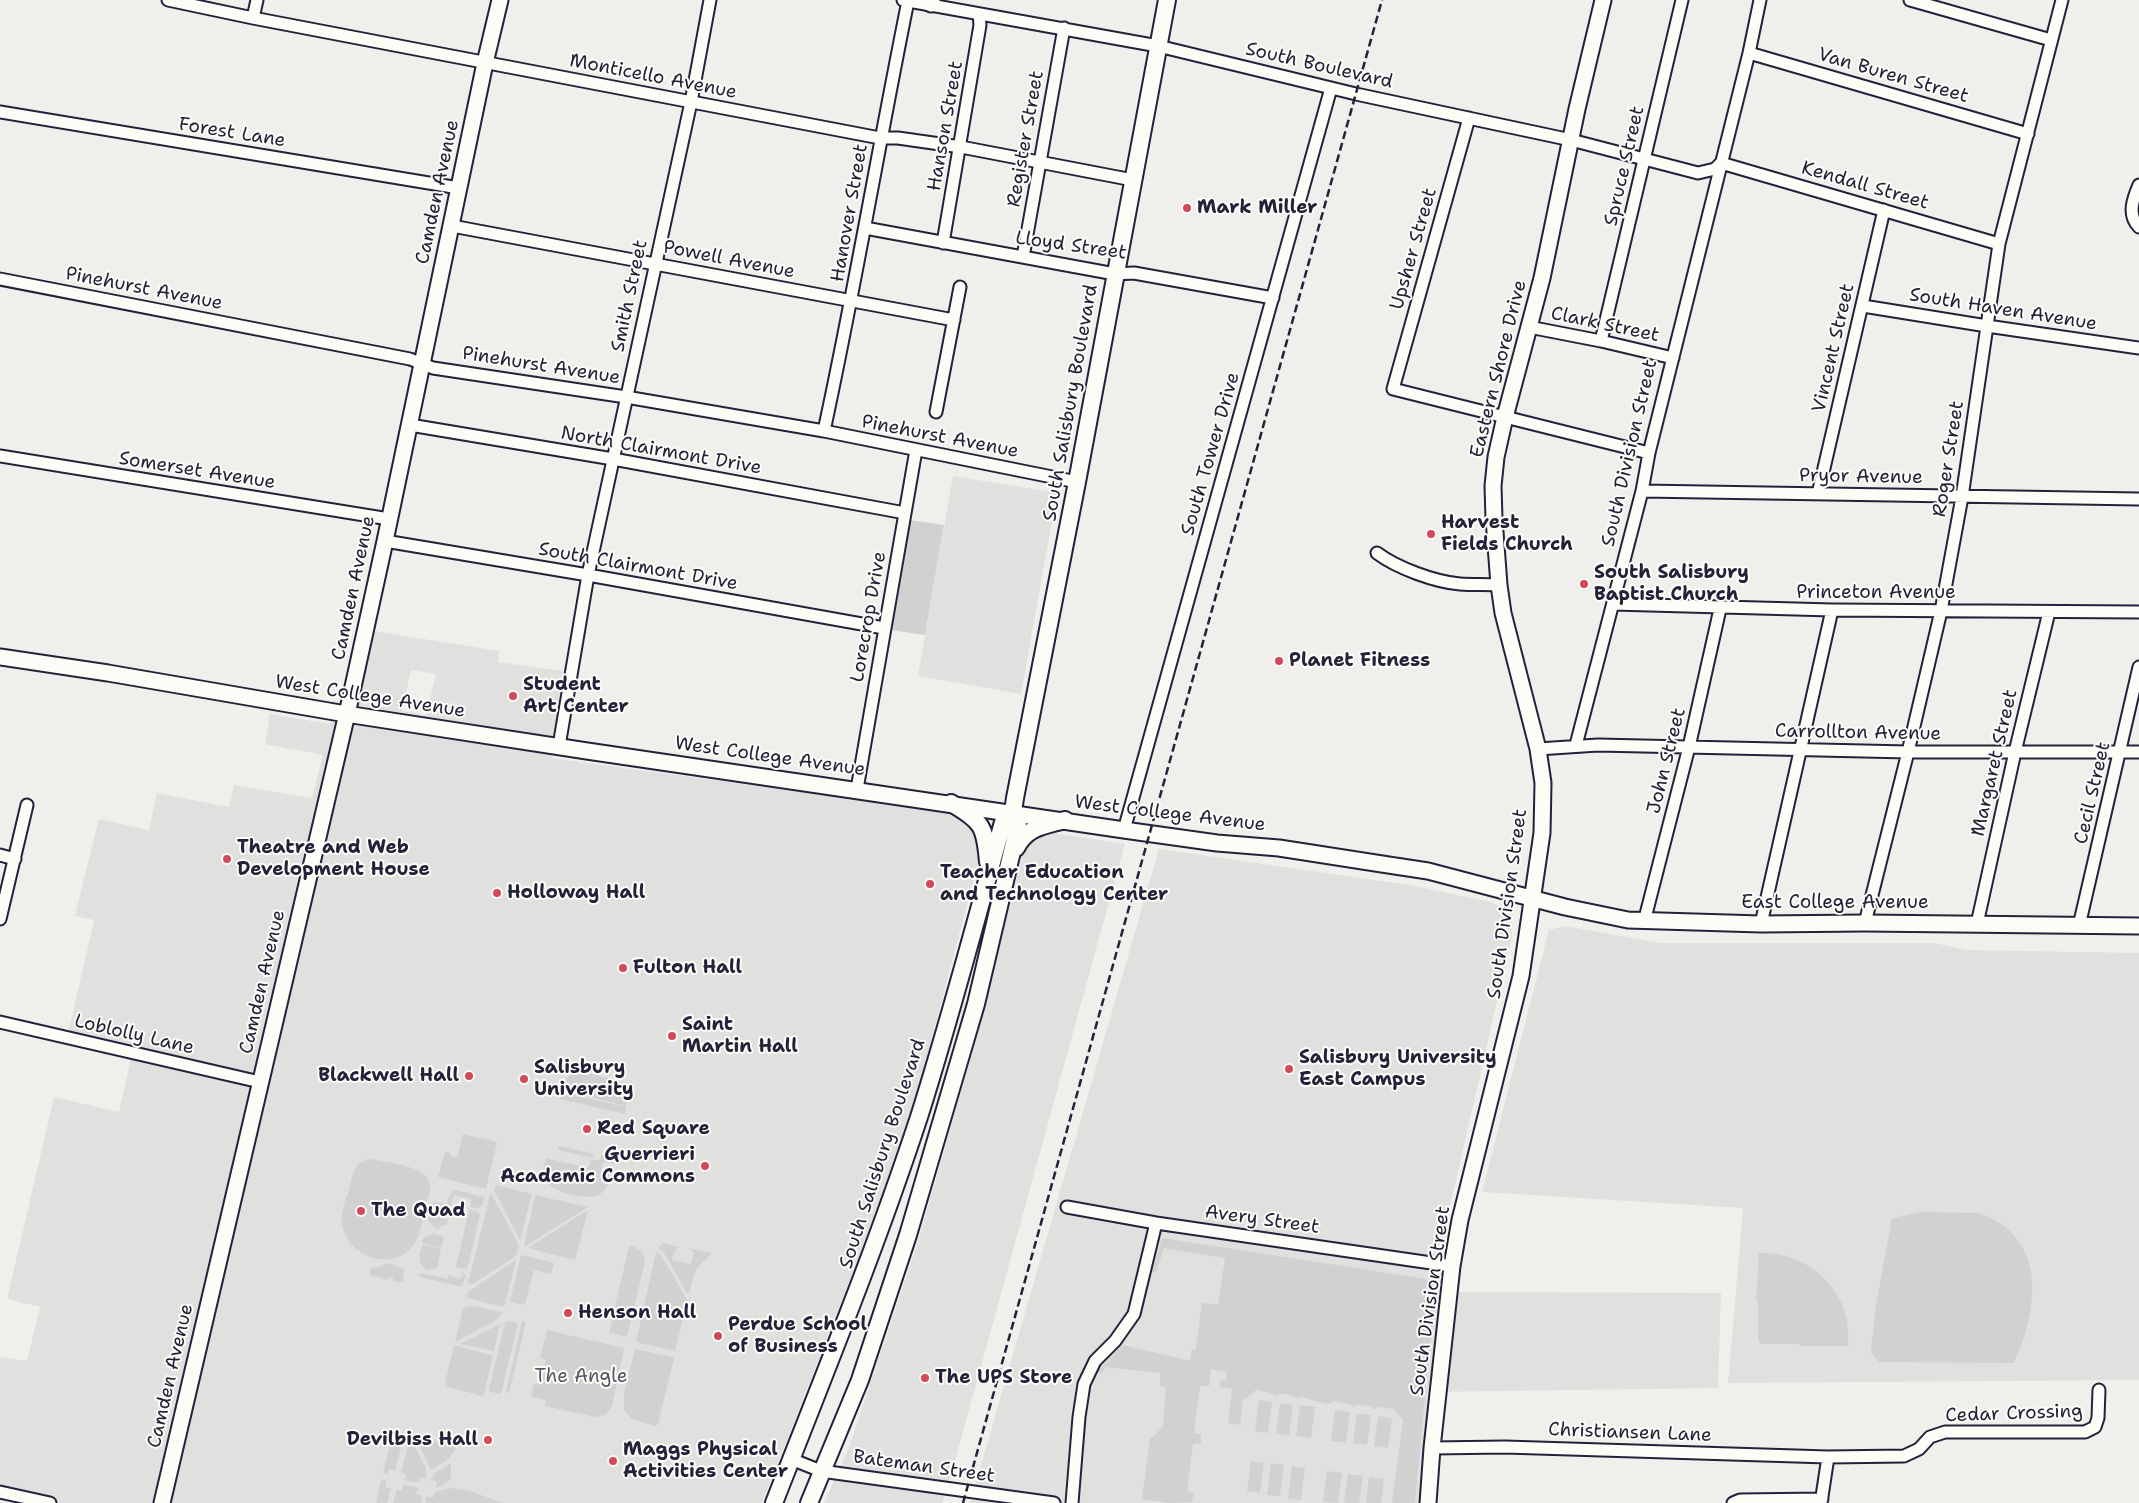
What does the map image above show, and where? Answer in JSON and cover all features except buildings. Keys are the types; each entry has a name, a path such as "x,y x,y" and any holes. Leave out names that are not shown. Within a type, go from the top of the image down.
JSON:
{"main road":[{"name":"South Salisbury Boulevard","path":"809,1503 860,1380 906,1243 976,1004 1018,826 1013,812 1167,0"},
{"path":"951,803 976,819 986,839 989,873"},
{"name":"South Salisbury Boulevard","path":"774,1503 862,1281 944,1037 1003,822 1013,812"},
{"path":"1011,857 1021,838 1027,833 1064,820"},
{"path":"944,1037 952,1039 954,1047 942,1086 946,1109"}],"street":[{"name":"Monticello Avenue","path":"168,0 485,63 880,138 898,138 961,147 1133,180"},
{"path":"253,18 257,0"},
{"name":"Camden Avenue","path":"162,1503 385,541 485,63 500,0"},
{"name":"Smith Street","path":"559,746 588,575 690,102 710,0"},
{"name":"South Boulevard","path":"906,0 931,2 979,14 1158,46 1331,88 1570,140 1698,173 1715,169 1721,162"},
{"name":"Hanover Street","path":"824,432 852,302 906,0"},
{"name":"Eastern Shore Drive","path":"1538,750 1503,613 1495,546 1493,486 1496,457 1505,416 1542,278 1570,140 1604,0"},
{"name":"Spruce Street","path":"1601,341 1682,0"},
{"path":"1910,0 2051,40"},
{"name":"Roger Street","path":"1865,923 1941,611 1962,497 1999,244 2062,0"},
{"name":"South Division Street","path":"1576,745 1642,491 1649,453 1749,53 1756,1"},
{"name":"Hanson Street","path":"943,243 961,147 980,25 979,14"},
{"name":"Register Street","path":"1023,257 1064,28"},
{"name":"Van Buren Street","path":"1749,53 2028,134"},
{"name":"South Tower Drive","path":"1124,830 1331,88"},
{"name":"Forest Lane","path":"0,112 459,188"},
{"name":"Upsher Street","path":"1469,118 1393,389 1505,416"},
{"name":"Kendall Street","path":"1721,162 1999,244"},
{"path":"2139,185 2131,211 2134,222 2139,227"},
{"name":"Vincent Street","path":"1818,494 1884,210"},
{"name":"Powell Avenue","path":"452,226 954,320"},
{"name":"Lloyd Street","path":"865,228 1116,274 1134,272 1273,298"},
{"name":"Pinehurst Avenue","path":"0,279 410,359 433,368 626,397 824,432 1077,482"},
{"path":"936,412 960,286"},
{"name":"South Haven Avenue","path":"1863,306 2139,348"},
{"name":"Clark Street","path":"1529,327 1673,358"},
{"path":"1505,416 1649,453"},
{"name":"North Clairmont Drive","path":"410,425 905,512"},
{"name":"Lorecrop Drive","path":"857,789 916,450"},
{"name":"Somerset Avenue","path":"0,456 389,519"},
{"name":"Pryor Avenue","path":"1642,491 2139,499"},
{"name":"South Clairmont Drive","path":"385,541 884,628"},
{"path":"1377,553 1396,566 1420,574 1459,584 1499,585"},
{"name":"Princeton Avenue","path":"1613,604 1720,609 2139,612"},
{"name":"John Street","path":"1644,922 1690,747 1720,609"},
{"path":"1761,924 1832,610"},
{"name":"Margaret Street","path":"1977,924 2015,752 2049,612"},
{"name":"West College Avenue","path":"0,657 108,673 346,714 559,746 1124,830 1279,848 1419,870 1533,898"},
{"name":"Cecil Street","path":"2079,926 2139,667"},
{"path":"1538,750 1576,745"},
{"name":"Carrollton Avenue","path":"1576,745 1908,752 2139,752"},
{"name":"South Division Street","path":"1428,1503 1432,1448 1452,1266 1460,1220 1521,976 1533,898 1542,827 1543,783 1538,750"},
{"path":"0,919 27,805"},
{"path":"0,855 15,859"},
{"name":"East College Avenue","path":"1533,898 1565,907 1644,922 2139,926"},
{"name":"Loblolly Lane","path":"0,1022 260,1082"},
{"name":"Avery Street","path":"1067,1207 1452,1266"},
{"path":"1072,1503 1079,1417 1084,1384 1094,1361 1115,1341 1134,1314 1156,1222"},
{"name":"Cedar Crossing","path":"1828,1457 1904,1456 1919,1449 1930,1437 1945,1432 2085,1432 2094,1427 2098,1418 2099,1390"},
{"name":"Christiansen Lane","path":"1432,1448 1505,1446 1828,1457"},
{"path":"1733,1503 1740,1500 1822,1501 1828,1457"},
{"name":"Bateman Street","path":"791,1459 821,1471 1054,1503"},
{"path":"0,1492 50,1503"}],"shaded area":[{"path":"953,476 1057,493 1021,694 918,676"},
{"name":"Salisbury University","path":"374,631 499,651 498,662 563,671 551,758 947,812 973,826 980,855 914,1107 878,1208 762,1503 60,1503 0,1490 0,1357 27,1361 40,1307 7,1299 54,1097 119,1112 134,1045 69,1030 94,920 75,916 99,819 149,830 157,793 229,807 234,785 312,798 323,755 265,744 270,714 330,724 335,701 359,704","holes":["411,670 436,674 426,715 402,711"]},
{"path":"1047,832 1125,844 950,1479 942,1503 824,1503 849,1447 918,1242 974,1047 977,1026 982,1017 1024,849"},
{"name":"Salisbury University East Campus","path":"1159,849 1409,885 1491,902 1508,911 1512,936 1451,1202 1443,1241 1438,1292 1721,1293 1718,1388 1430,1392 1419,1503 970,1503"},
{"path":"1565,926 1661,943 1934,943 1967,950 2139,953 2139,1380 1728,1383 1743,1208 1482,1192 1549,930"}],"green space":[{"path":"910,520 944,525 925,635 891,630"},
{"path":"581,1071 621,1082 627,1093 626,1106 562,1090 568,1076"},
{"path":"561,1092 626,1107 625,1114 560,1099"},
{"path":"463,1134 497,1142 486,1189 438,1177 445,1152 450,1153 450,1156 457,1157"},
{"path":"559,1146 594,1154 593,1158 558,1150"},
{"path":"601,1155 614,1158 613,1164 603,1162 601,1171 611,1173 609,1182 600,1194 587,1197 569,1194 553,1187 544,1177 543,1170 546,1158 588,1168 591,1159 600,1161"},
{"path":"371,1159 415,1169 428,1179 430,1186 430,1193 418,1237 408,1251 397,1257 386,1259 374,1258 362,1253 353,1246 346,1235 342,1223 343,1209 354,1172 358,1165"},
{"path":"496,1185 532,1194 520,1240 494,1190"},
{"path":"455,1190 484,1197 482,1206 479,1208 470,1207 471,1199 454,1195 448,1217 430,1210 434,1202 447,1204 450,1194"},
{"path":"490,1195 492,1195 519,1245 516,1256 473,1284 468,1283"},
{"path":"535,1195 588,1207 524,1247"},
{"path":"469,1210 478,1212 480,1215 468,1266 465,1269 456,1267"},
{"path":"588,1210 575,1260 528,1248"},
{"path":"1923,1212 1978,1213 2001,1224 2017,1238 2027,1256 2032,1276 2032,1297 2029,1320 2023,1342 2014,1363 1879,1362 1871,1352 1876,1305 1892,1218"},
{"path":"429,1213 448,1220 447,1225 442,1225 439,1229 435,1228 428,1220"},
{"path":"434,1233 444,1237 441,1248 422,1243 423,1238"},
{"path":"1162,1238 1426,1279 1434,1299 1415,1503 1392,1503 1403,1420 1393,1409 1377,1407 1374,1409 1370,1406 1356,1405 1354,1407 1333,1401 1330,1404 1300,1397 1297,1399 1287,1394 1276,1396 1256,1390 1243,1400 1240,1425 1228,1423 1232,1389 1220,1387 1221,1380 1226,1381 1227,1372 1211,1369 1209,1386 1200,1386 1194,1433 1201,1434 1201,1444 1193,1444 1187,1491 1194,1492 1192,1502 1170,1503 1142,1499 1150,1439 1163,1427 1166,1387 1160,1386 1160,1373 1105,1367 1102,1374 1097,1372 1123,1345 1190,1361 1192,1350 1195,1350 1196,1347 1202,1303 1218,1305 1225,1258 1164,1248 1156,1273 1152,1272"},
{"path":"662,1243 679,1247 675,1250 672,1260 691,1264 694,1252 688,1248 712,1253 696,1269 689,1293 687,1293 663,1251 658,1248"},
{"path":"423,1245 441,1249 437,1268 428,1270 420,1262 419,1256"},
{"path":"632,1245 642,1252 645,1261 627,1337 609,1333 629,1246"},
{"path":"656,1252 661,1255 687,1300 675,1351 636,1342"},
{"path":"1759,1253 1778,1254 1795,1259 1825,1279 1836,1293 1844,1309 1848,1327 1848,1346 1762,1344 1758,1340 1758,1302 1756,1301"},
{"path":"521,1256 554,1263 551,1274 534,1270 525,1305 510,1302"},
{"path":"516,1260 504,1307 467,1298 468,1292"},
{"path":"390,1263 404,1270 403,1281 393,1281 393,1277 386,1280 371,1275 369,1272 371,1269"},
{"path":"462,1271 466,1275 462,1287 420,1277 419,1275 421,1273 448,1279 449,1275 459,1279 463,1276"},
{"path":"468,1306 503,1313 496,1320 455,1342 463,1308"},
{"path":"522,1321 526,1322 509,1393 506,1392"},
{"path":"505,1322 518,1323 501,1394 490,1392 489,1390"},
{"path":"500,1324 494,1351 460,1344"},
{"name":"The Angle","path":"547,1330 624,1348 612,1407 605,1415 595,1417 545,1406 546,1400 531,1397 534,1384 540,1385 546,1360 540,1358"},
{"path":"454,1345 493,1356 482,1396 448,1387 445,1383"},
{"path":"635,1349 673,1357 674,1359 658,1424 655,1426 631,1419 624,1410 624,1392"},
{"path":"1259,1400 1272,1402 1268,1433 1255,1431"},
{"path":"1280,1403 1293,1405 1289,1435 1276,1434"},
{"path":"1300,1405 1315,1407 1311,1438 1296,1436"},
{"path":"1335,1410 1350,1412 1346,1443 1331,1441"},
{"path":"1357,1413 1371,1415 1367,1445 1353,1443"},
{"path":"1378,1416 1392,1418 1388,1448 1374,1446"},
{"path":"394,1430 404,1435 395,1471 389,1469 388,1475 383,1472"},
{"path":"411,1435 417,1436 416,1450 426,1468 426,1479 420,1477 419,1483 405,1480 406,1474 401,1472"},
{"path":"421,1438 457,1446 449,1459 431,1470 420,1447"},
{"path":"1251,1461 1264,1463 1260,1493 1247,1491"},
{"path":"451,1463 451,1479 444,1485 436,1488 437,1482 431,1480 435,1473"},
{"path":"1271,1463 1284,1465 1280,1496 1267,1495"},
{"path":"1292,1466 1305,1468 1301,1500 1288,1498"},
{"path":"1327,1471 1342,1473 1338,1503 1323,1502"},
{"path":"1348,1474 1363,1476 1359,1503 1344,1503"},
{"path":"1369,1477 1384,1479 1381,1503 1366,1503"},
{"path":"387,1479 385,1487 391,1488 387,1503 376,1503 381,1481"},
{"path":"404,1484 418,1488 416,1494 422,1496 421,1503 393,1503 397,1490 402,1491"},
{"path":"451,1488 470,1491 503,1503 425,1503 426,1496 433,1498 435,1492"}],"railway":[{"path":"963,1503 1382,0"}],"place":[{"name":"Mark Miller","path":"1187,208"},
{"name":"Harvest Fields Church","path":"1431,534"},
{"name":"South Salisbury Baptist Church","path":"1584,584"},
{"name":"Planet Fitness","path":"1279,661"},
{"name":"Student Art Center","path":"513,696"},
{"name":"Theatre and Web Development House","path":"227,859"},
{"name":"Teacher Education and Technology Center","path":"930,884"},
{"name":"Holloway Hall","path":"497,893"},
{"name":"Fulton Hall","path":"623,968"},
{"name":"Saint Martin Hall","path":"672,1036"},
{"name":"Salisbury University East Campus","path":"1289,1069"},
{"name":"Blackwell Hall","path":"469,1076"},
{"name":"Salisbury University","path":"524,1079"},
{"name":"Red Square","path":"587,1129"},
{"name":"Guerrieri Academic Commons","path":"705,1166"},
{"name":"The Quad","path":"361,1211"},
{"name":"Henson Hall","path":"568,1313"},
{"name":"Perdue School of Business","path":"718,1336"},
{"name":"The UPS Store","path":"925,1378"},
{"name":"Devilbiss Hall","path":"488,1440"},
{"name":"Maggs Physical Activities Center","path":"613,1461"}]}
